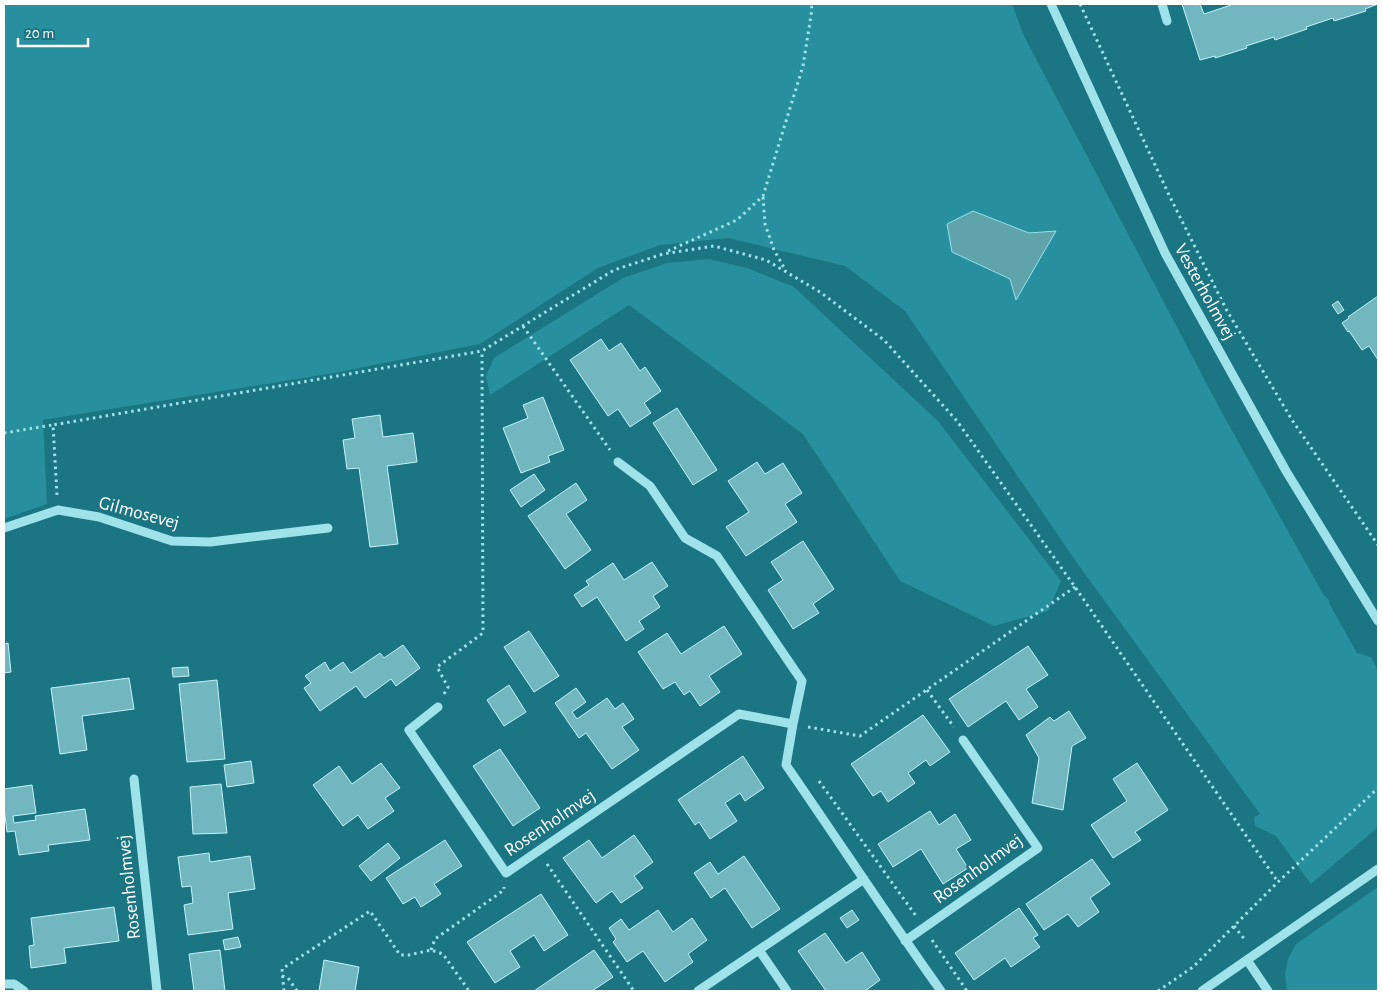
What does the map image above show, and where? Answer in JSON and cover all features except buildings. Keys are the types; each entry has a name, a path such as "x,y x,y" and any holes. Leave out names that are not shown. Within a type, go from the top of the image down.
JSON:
{"street":[{"name":"Vesterholmvej","path":"1051,4 1164,253 1286,471 1378,621"},
{"path":"1162,4 1167,21"},
{"path":"618,462 650,486 685,538 717,556 802,681 786,765 941,991"},
{"name":"Gilmosevej","path":"4,528 58,510 98,517 172,541 210,542 328,528"},
{"name":"Vesterholmvej","path":"1356,583 1378,614"},
{"name":"Rosenholmvej","path":"438,707 410,730 506,873 739,714 793,724"},
{"name":"Rosenholmvej","path":"905,941 1038,848 963,740"},
{"name":"Rosenholmvej","path":"134,779 157,991"},
{"path":"1202,991 1378,869"},
{"path":"698,991 864,879"},
{"path":"759,950 787,991"},
{"path":"1247,960 1268,991"},
{"path":"4,984 14,984 24,991"}],"path":[{"path":"788,273 774,250 765,224 763,196 803,66 812,9 811,4"},
{"path":"1080,4 1170,197 1226,309 1292,420 1378,545"},
{"path":"4,433 482,351 614,270 662,254 737,220 763,196"},
{"path":"662,254 714,246 766,260 820,292 884,340 957,421 1075,587 1278,882"},
{"path":"523,326 618,462"},
{"path":"438,707 448,687 437,667 483,632 482,351"},
{"path":"53,425 58,510"},
{"path":"793,724 860,736 1075,587"},
{"path":"927,690 963,740"},
{"path":"818,780 967,991"},
{"path":"1158,991 1193,967 1278,882 1378,788"},
{"path":"539,851 634,991"},
{"path":"431,950 434,939 504,890 506,873"},
{"path":"284,991 282,969 370,911 400,955 431,950 443,954 468,991"},
{"path":"282,976 288,978 297,991"}],"shaded area":[{"path":"4,4 1012,4 1024,36 1220,409 1323,594 1329,600 1357,653 1371,657 1378,670 1378,827 1311,884 1276,836 1255,826 1254,817 1260,814 1077,563 905,311 845,266 728,238 660,245 598,268 480,344 334,373 43,420 47,504 4,519"},
{"path":"973,211 1029,233 1056,231 1016,300 1010,279 952,252 947,224"},
{"path":"709,259 747,268 794,287 938,421 1061,581 1048,611 994,626 900,581 803,434 629,305 490,395 486,376 494,358 623,278 667,263"},
{"path":"1378,887 1378,991 1287,991 1285,974 1288,959 1296,944"}]}
